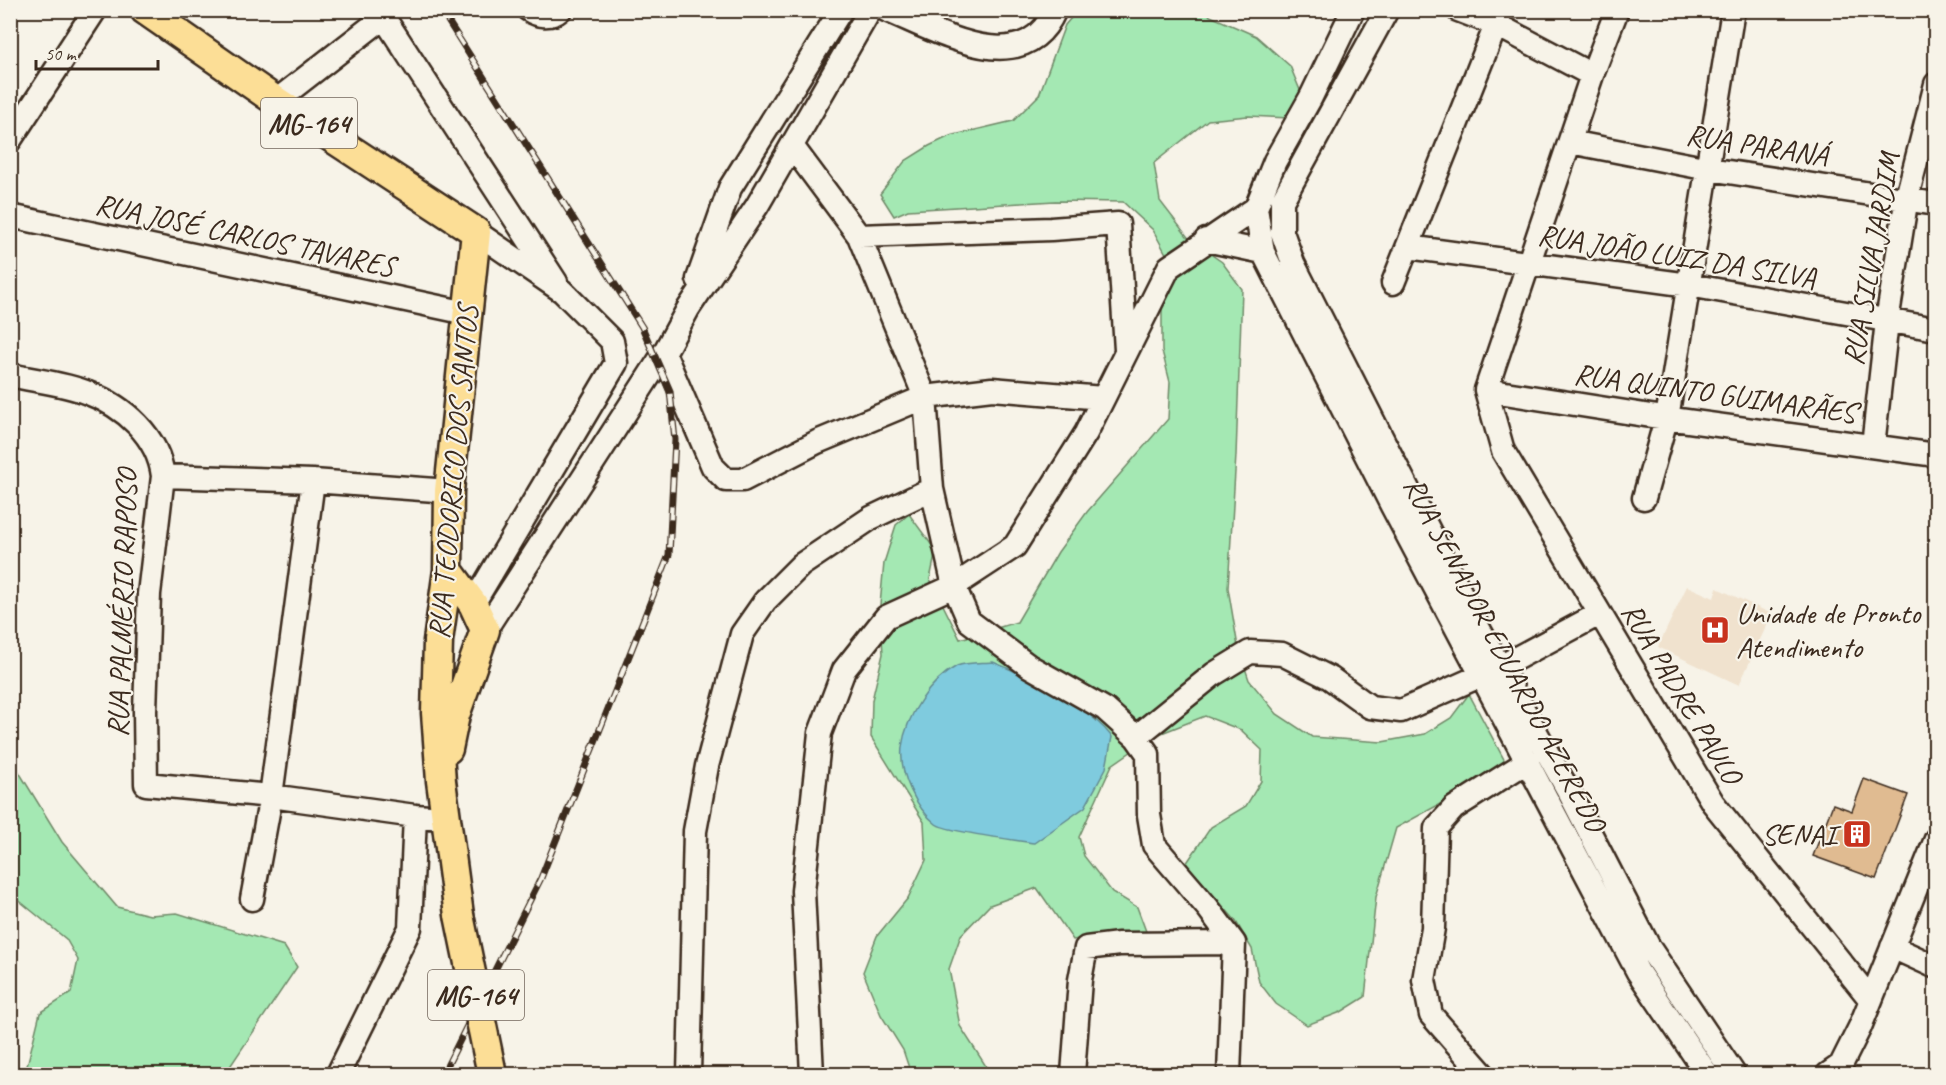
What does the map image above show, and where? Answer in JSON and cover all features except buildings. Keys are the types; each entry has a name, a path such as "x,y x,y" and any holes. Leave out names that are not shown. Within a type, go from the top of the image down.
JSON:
{"main road":[{"name":"MG-164","path":"145,10 276,101 476,232"},
{"name":"RUA TEODORICO DOS SANTOS","path":"441,781 436,713 438,641 448,570 449,491 476,232"},
{"path":"448,570 473,604 485,630"},
{"name":"MG-164","path":"485,630 455,715 441,781 459,915 492,1074"},
{"path":"438,641 459,657 474,660"}],"street":[{"path":"10,140 95,10"},
{"path":"529,10 538,15 556,14 560,10"},
{"path":"688,309 730,188 841,10"},
{"path":"485,630 664,352 688,309 757,206 870,10"},
{"path":"886,10 979,48 1007,48 1036,39 1055,10"},
{"path":"812,1074 803,891 820,734 844,670 886,617 954,586 1015,546 1086,433 1169,267 1256,208 1275,161 1311,97 1353,10"},
{"name":"RUA SENADOR EDUARDO AZEREDO","path":"1386,10 1282,201 1282,232 1293,262 1491,672 1528,761 1604,884 1734,1074"},
{"path":"1458,10 1500,18 1592,75"},
{"path":"1486,390 1592,75 1617,10"},
{"path":"1644,498 1666,418 1709,169 1733,10"},
{"path":"276,101 381,14 562,291"},
{"path":"1393,283 1500,18"},
{"name":"RUA SILVA JARDIM","path":"1873,446 1887,321 1907,197 1935,84"},
{"name":"RUA PARANÁ","path":"1570,142 1709,169 1907,197 1935,204"},
{"path":"792,146 859,236 925,397 932,489 954,586 969,621 1029,666 1105,709 1136,737 1148,754 1149,815 1154,846 1208,908 1234,943 1229,1074"},
{"name":"RUA SENADOR EDUARDO AZEREDO","path":"1256,208 1263,252 1604,884 1638,972 1707,1074"},
{"name":"RUA JOSÉ CARLOS TAVARES","path":"10,216 467,313"},
{"path":"859,236 1051,229 1118,224 1126,350"},
{"path":"473,604 616,363 612,341 562,291 476,232"},
{"path":"1206,240 1263,252"},
{"name":"RUA JOÃO LUIZ DA SILVA","path":"1408,247 1689,285 1935,329"},
{"path":"664,352 713,467 726,480 743,480 817,442 925,397 992,388 1103,398"},
{"name":"RUA PALMÉRIO RAPOSO","path":"10,375 88,393 127,415 140,426 154,446 161,462 163,476 149,594 145,711 146,784 271,796"},
{"name":"RUA QUINTO GUIMARÃES","path":"1486,390 1666,418 1935,455"},
{"name":"RUA PADRE PAULO","path":"1486,390 1503,451 1713,803 1871,1000"},
{"path":"163,476 313,481 449,491"},
{"path":"252,900 271,796 313,481"},
{"path":"689,1074 695,831 707,766 742,634 765,601 801,565 871,518 932,489"},
{"path":"1136,737 1214,674 1250,652 1282,654 1330,678 1370,707 1401,711 1491,672 1599,614"},
{"path":"1483,1074 1431,1015 1424,980 1433,928 1436,828 1455,808 1528,761"},
{"path":"271,796 445,818"},
{"path":"338,1074 410,928 415,816"},
{"path":"1828,1074 1841,1065 1871,1000 1935,839"},
{"path":"1073,1074 1080,980 1086,948 1119,944 1234,943"},
{"path":"1892,947 1935,967"}],"shaded area":[{"name":"Unidade de Pronto Atendimento","path":"1687,586 1714,598 1717,588 1772,614 1739,685 1658,647"}],"green space":[{"path":"1077,11 1207,11 1210,16 1256,36 1290,66 1302,95 1289,118 1248,116 1208,120 1154,163 1160,201 1190,240 1222,262 1242,289 1228,588 1238,647 1249,680 1277,714 1312,737 1382,742 1425,734 1451,718 1469,694 1508,767 1396,828 1376,897 1365,997 1341,1012 1307,1025 1276,1004 1259,982 1252,949 1235,920 1186,864 1211,827 1246,806 1261,781 1262,750 1241,730 1205,716 1154,736 1112,765 1079,837 1084,856 1112,892 1137,907 1147,934 1119,933 1073,940 1037,888 990,905 961,935 949,969 960,1026 991,1074 911,1074 903,1050 881,1015 863,972 877,936 908,898 926,860 924,822 871,737 872,700 883,654 880,605 884,563 896,525 909,514 936,551 930,579 960,639 1017,622 1058,552 1087,512 1168,419 1170,382 1162,351 1162,306 1171,263 1153,230 1123,202 1055,201 908,210 894,216 880,194 905,161 929,146 950,136 1013,121 1039,95 1065,25"},
{"path":"11,759 62,842 117,907 150,915 177,913 284,946 297,967 225,1074 25,1074 40,1013 71,993 78,960 66,939 11,894"}],"water":[{"path":"993,662 1041,684 1073,703 1101,725 1112,737 1106,768 1085,807 1034,843 967,833 936,824 922,809 910,790 903,768 904,736 914,712 928,690 957,666"}],"railway":[{"path":"441,10 642,327 670,391 675,440 669,555 541,878 443,1074"}],"place":[{"name":"Unidade de Pronto Atendimento","path":"1715,630"},
{"name":"SENAI","path":"1857,834"}]}
